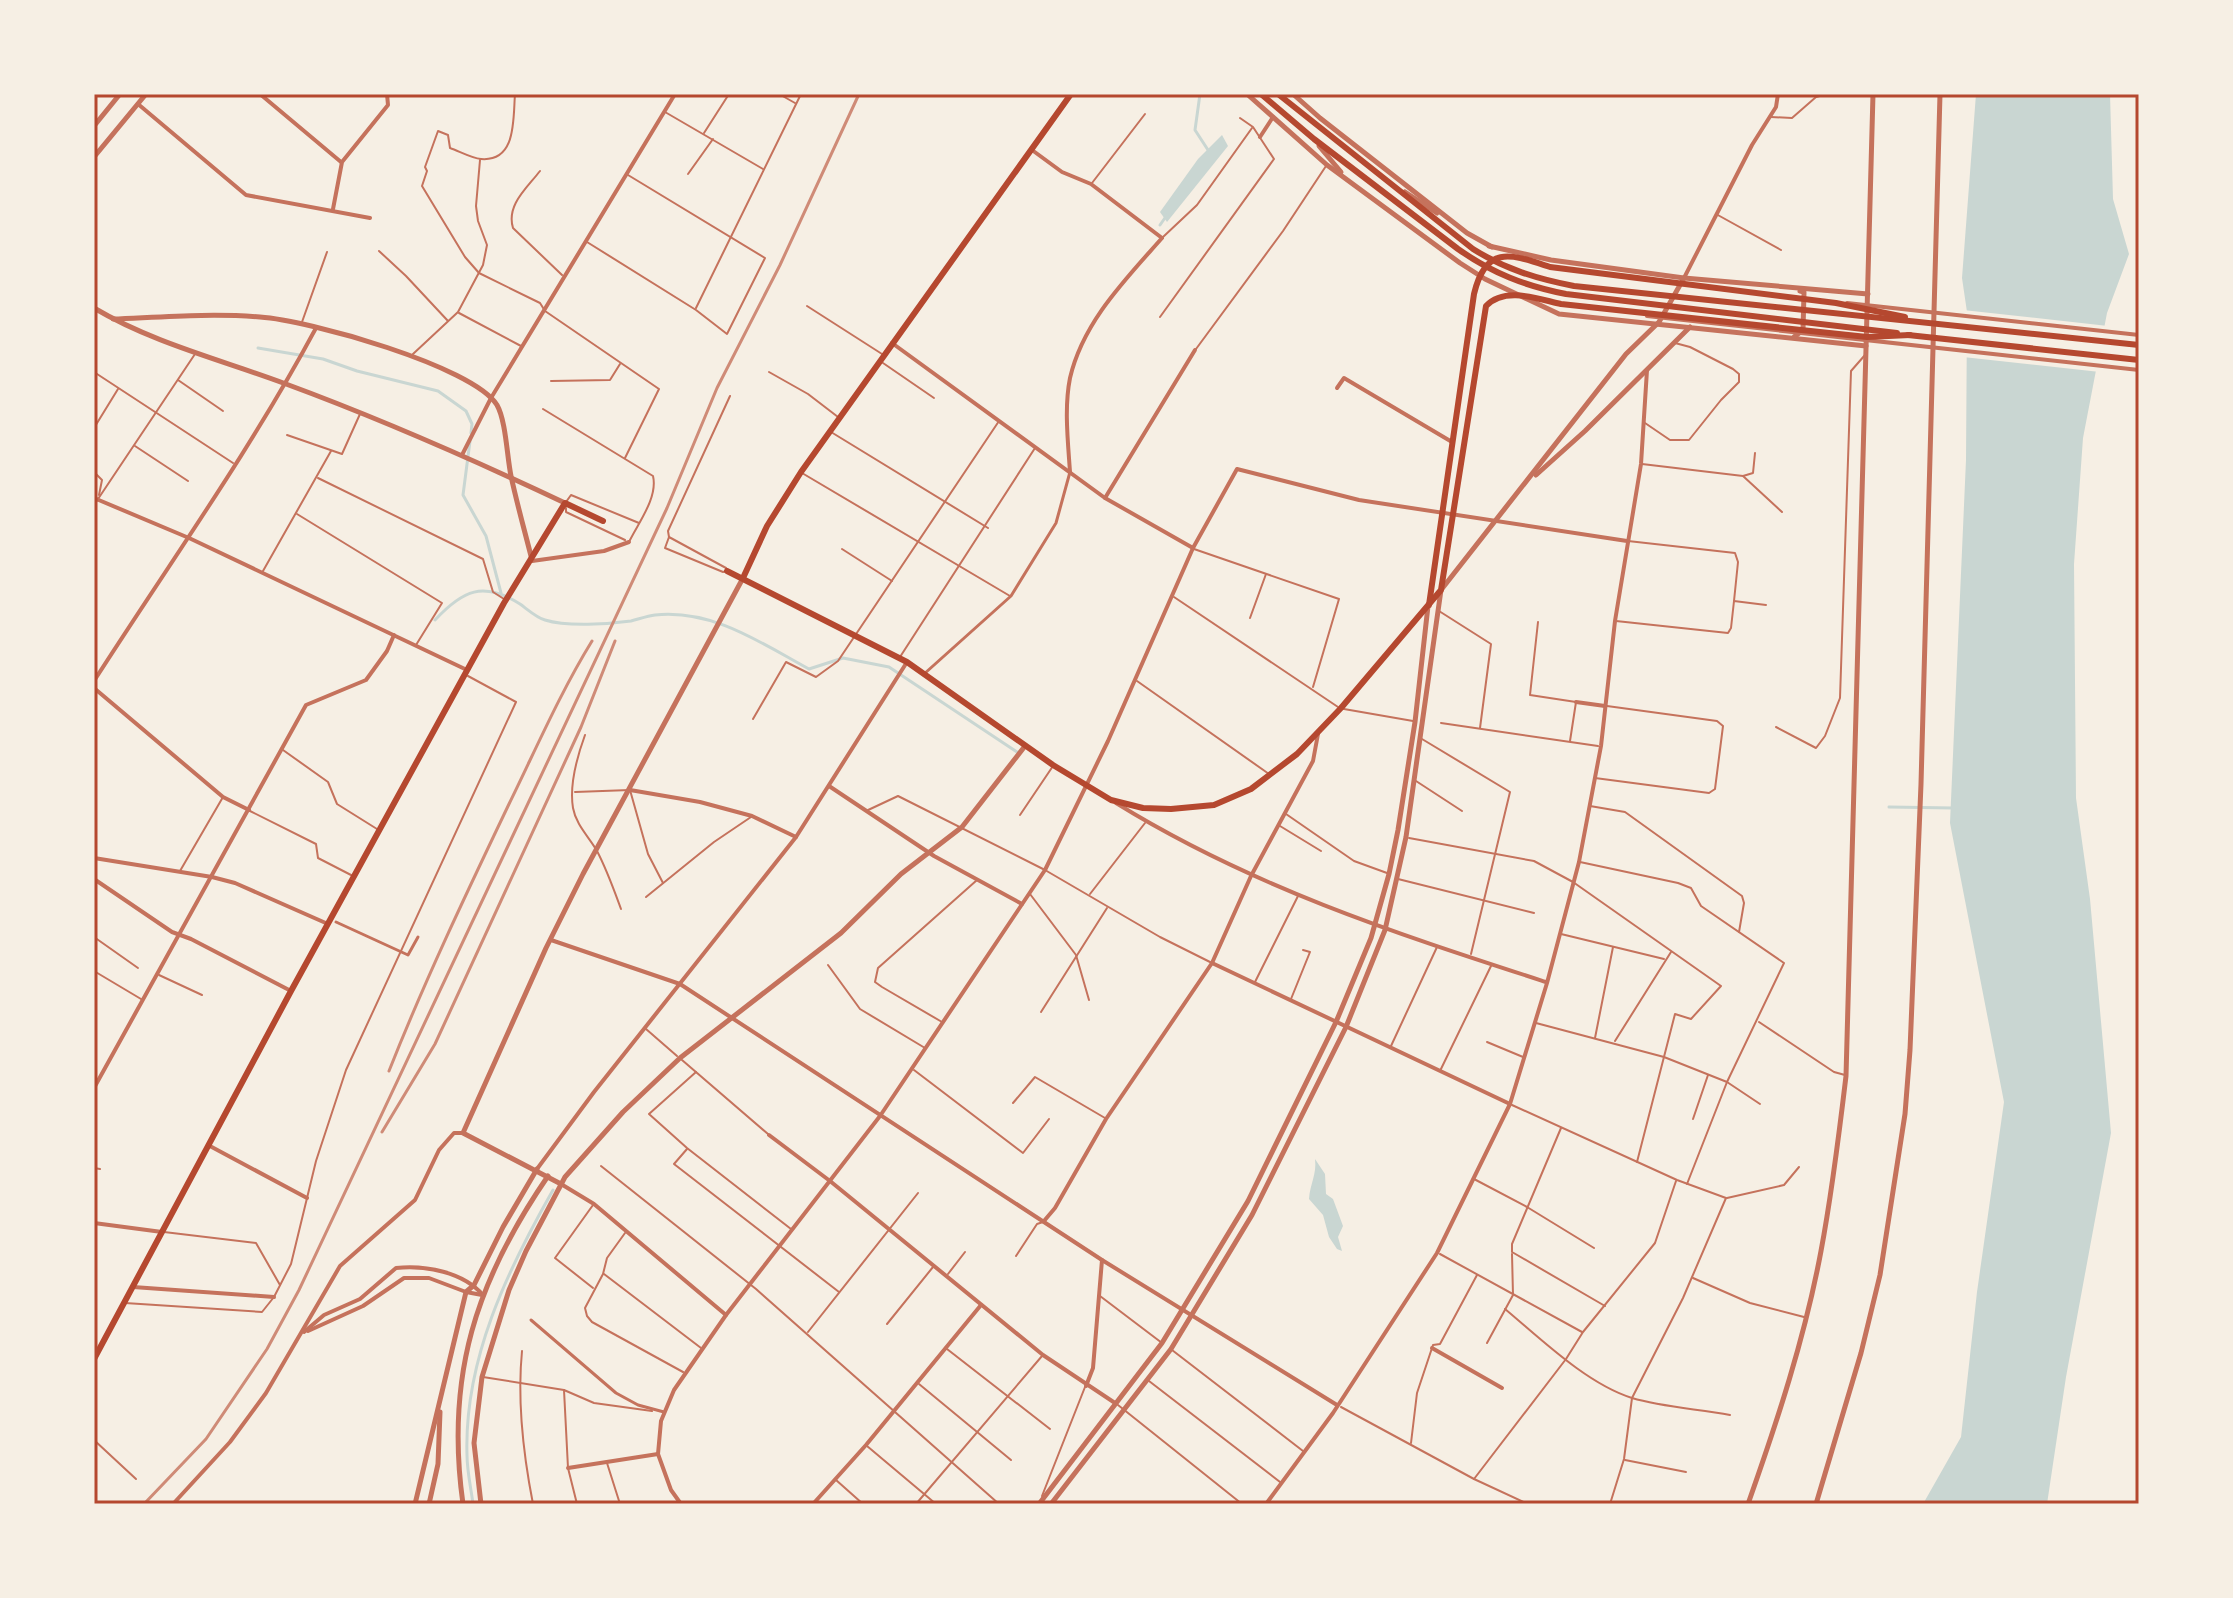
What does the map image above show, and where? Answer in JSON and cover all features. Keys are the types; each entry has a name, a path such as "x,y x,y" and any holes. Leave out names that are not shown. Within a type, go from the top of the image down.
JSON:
{"main road":[{"path":"743,578 767,526 801,472 1071,94"},
{"path":"1261,94 1314,139 1480,265 1533,287 1566,294 2139,360"},
{"path":"1278,94 1437,222 1495,263 1535,279 1574,286 2139,345"},
{"path":"1429,605 1474,294 1480,277 1490,263 1500,257 1511,255 1550,267 1836,303 1912,319"},
{"path":"727,571 904,662 1053,765 1111,800 1157,809 1214,805 1251,789 1284,767 1341,708 1441,590 1486,306 1497,298 1521,295 1637,313 1652,312 1867,337 1910,335"},
{"path":"94,1359 506,599 565,503 603,521"}],"street":[{"path":"94,126 120,94"},
{"path":"94,157 146,94"},
{"path":"260,94 342,162"},
{"path":"333,209 342,162 388,105 387,94"},
{"path":"466,457 468,440 491,398 675,94"},
{"path":"1247,94 1327,165 1480,277 1559,314 1659,322 1866,346"},
{"path":"1294,94 1467,233"},
{"path":"1052,1502 1148,1380 1193,1314 1252,1215 1346,1027 1385,930 1397,879 1415,780 1441,590 1626,354 1659,322 1715,213 1776,107 1778,94"},
{"path":"1748,1504 1806,1317 1821,1254 1846,1076 1873,94"},
{"path":"1816,1504 1861,1353 1880,1275 1895,1189 1910,1050 1921,784 1940,94"},
{"path":"138,104 246,195 370,218"},
{"path":"1260,137 1273,117"},
{"path":"1321,129 1467,233 1511,255"},
{"path":"1314,139 1345,177"},
{"path":"924,674 1011,596 1056,523 1070,472 1070,381 1079,348 1127,277 1162,238 1091,184 1062,172 1031,149"},
{"path":"1489,246 1551,260 1684,278 1868,294"},
{"path":"1794,338 1803,330 1804,302 1804,292 1795,289"},
{"path":"1836,303 2139,335"},
{"path":"94,308 196,353 360,413 512,477 565,503"},
{"path":"1637,313 2139,370"},
{"path":"113,319 212,314 301,323 411,356 460,376 499,407 532,561 604,551 629,542"},
{"path":"1526,484 1691,326"},
{"path":"94,681 286,384 316,328"},
{"path":"892,343 1105,498 1193,548"},
{"path":"1105,498 1195,350"},
{"path":"1266,1504 1338,1405 1437,1253 1510,1104 1547,983 1579,862 1601,746 1615,621 1641,464 1647,368"},
{"path":"1337,388 1344,378 1452,442"},
{"path":"1585,407 1588,415 1600,416"},
{"path":"681,1504 671,1490 658,1454 661,1421 684,1373 880,1116 1045,870 1136,680 1193,548 1237,469 1330,494 1627,541"},
{"path":"96,498 262,572 466,672"},
{"path":"463,1133 551,940 596,850 743,578"},
{"path":"1039,1504 1162,1343 1184,1308 1248,1201 1336,1022 1375,926 1389,874 1415,722 1429,605"},
{"path":"95,1086 306,705 366,680 387,651 394,635"},
{"path":"429,1504 438,1464 445,1370 466,1292 474,1285 537,1169 796,837 896,680 904,662"},
{"path":"94,688 223,797 249,810"},
{"path":"1576,702 1605,706"},
{"path":"1044,1221 1106,1119 1212,963 1251,876 1313,761 1319,732"},
{"path":"481,1504 474,1443 482,1377 509,1290 526,1251 560,1192 561,1184 623,1112 680,1058 841,933 901,874 962,827 1025,746"},
{"path":"829,786 929,853 1022,904"},
{"path":"630,790 700,802 752,816 796,837"},
{"path":"1111,800 1146,822 1251,876 1298,896 1385,930 1547,983"},
{"path":"94,858 235,883 328,924"},
{"path":"94,879 172,932 291,991"},
{"path":"336,922 408,955 418,937"},
{"path":"551,940 680,984 1102,1260 1338,1405"},
{"path":"1212,963 1510,1104"},
{"path":"173,1504 230,1442 266,1393 340,1266 415,1200 439,1150 454,1133 463,1133 537,1169 594,1204 726,1315"},
{"path":"769,1135 1043,1355 1115,1403"},
{"path":"208,1145 307,1198"},
{"path":"463,1504 456,1420 462,1368 483,1295 513,1234 548,1176"},
{"path":"94,1223 162,1232"},
{"path":"1086,1386 1093,1368 1102,1260"},
{"path":"302,1333 324,1315 360,1299 396,1268 430,1269 474,1285 483,1295"},
{"path":"302,1333 363,1306 404,1278 429,1278 483,1295"},
{"path":"133,1287 274,1297"},
{"path":"813,1504 894,1412 981,1305"},
{"path":"531,1320 616,1393 638,1405 665,1412"},
{"path":"1432,1348 1502,1388"},
{"path":"415,1504 441,1403"},
{"path":"568,1468 658,1454"}],"lane":[{"path":"515,94 508,148 493,157 480,159 450,148 448,135 438,131 425,167 427,171 422,186 465,257 479,273 540,303 545,311 659,389 625,458"},
{"path":"704,134 729,94"},
{"path":"779,94 796,104"},
{"path":"696,310 801,94"},
{"path":"1770,117 1792,118 1816,97 1827,94"},
{"path":"665,111 764,170"},
{"path":"1091,184 1145,114"},
{"path":"1160,317 1274,159 1253,127 1240,118"},
{"path":"1162,238 1197,205 1253,127"},
{"path":"688,174 713,139"},
{"path":"411,356 458,312 483,265 487,245 476,206 480,159"},
{"path":"1195,350 1238,294 1327,165"},
{"path":"540,171 512,207 511,221 513,228 564,277"},
{"path":"586,241 696,310 727,334 765,258 627,174"},
{"path":"1715,213 1781,250"},
{"path":"379,251 449,322"},
{"path":"301,323 327,252"},
{"path":"807,306 934,398"},
{"path":"458,312 523,347"},
{"path":"1644,422 1670,440 1689,440 1739,382 1739,374 1701,352 1672,342"},
{"path":"96,498 196,353"},
{"path":"1776,727 1816,748 1825,736 1840,698 1851,371 1866,354"},
{"path":"551,381 610,380 620,364"},
{"path":"94,372 235,464"},
{"path":"769,372 808,394 839,418"},
{"path":"177,380 223,411"},
{"path":"94,428 119,388"},
{"path":"727,571 665,548 668,531 730,396"},
{"path":"543,409 653,476 655,483 650,501 639,523 629,542 566,512 565,503 571,495 639,523"},
{"path":"287,435 342,454 360,413"},
{"path":"94,419 98,421"},
{"path":"753,719 786,662 816,677 838,661 999,420"},
{"path":"830,432 986,526"},
{"path":"134,446 188,481"},
{"path":"904,662 958,566 1035,448"},
{"path":"262,572 331,451"},
{"path":"1641,464 1743,476 1753,473 1755,453"},
{"path":"94,472 102,480 94,505"},
{"path":"801,472 1011,596"},
{"path":"1743,476 1782,512"},
{"path":"318,478 483,559 493,592 506,599"},
{"path":"297,514 442,603 416,645"},
{"path":"669,537 727,571"},
{"path":"1615,621 1728,633 1731,628 1738,562 1735,553 1627,541"},
{"path":"1193,548 1339,599 1313,688"},
{"path":"842,549 892,581"},
{"path":"1250,618 1266,573"},
{"path":"1173,596 1341,708 1415,722"},
{"path":"1734,601 1766,605"},
{"path":"1438,610 1491,644 1480,729"},
{"path":"1538,622 1530,695 1576,702 1570,742"},
{"path":"124,1303 262,1312 281,1286 291,1264 332,1108 346,1070 516,702 466,672"},
{"path":"1136,680 1271,775"},
{"path":"1594,778 1709,793 1715,789 1723,726 1717,721 1605,706"},
{"path":"1441,723 1601,746"},
{"path":"585,735 576,760 573,808 579,824 596,850 621,909"},
{"path":"1421,739 1510,792 1470,958"},
{"path":"282,750 328,782 337,804 379,831"},
{"path":"1020,815 1053,765"},
{"path":"1415,780 1462,811"},
{"path":"573,792 630,790 648,854 663,883"},
{"path":"865,812 898,796 1045,870 1212,963"},
{"path":"179,872 223,797"},
{"path":"1589,806 1625,812 1742,896 1744,903 1739,932"},
{"path":"249,810 316,844 318,858 354,876"},
{"path":"1285,813 1354,861 1389,874"},
{"path":"646,897 714,842 752,816"},
{"path":"1089,895 1146,822"},
{"path":"1279,825 1321,851"},
{"path":"1397,835 1534,861 1573,882 1721,986 1691,1019 1675,1014 1637,1162"},
{"path":"1579,862 1691,888 1701,906 1784,963 1727,1082 1687,1184"},
{"path":"1397,879 1534,913"},
{"path":"943,1022 882,987 875,982 875,974 878,968 978,880"},
{"path":"1030,893 1076,955 1089,1000"},
{"path":"1255,983 1298,896"},
{"path":"1041,1012 1107,907"},
{"path":"1560,934 1666,959"},
{"path":"94,937 138,968"},
{"path":"1595,1039 1613,946"},
{"path":"1391,1047 1437,947"},
{"path":"1291,1001 1310,952 1303,950"},
{"path":"1614,1043 1672,951"},
{"path":"1440,1071 1491,964"},
{"path":"828,965 860,1009 926,1049"},
{"path":"94,971 143,1001"},
{"path":"158,974 202,995"},
{"path":"1758,1021 1834,1072 1846,1076"},
{"path":"1535,1022 1664,1057 1727,1082 1760,1104"},
{"path":"646,1028 769,1135"},
{"path":"1487,1042 1524,1057"},
{"path":"913,1069 1023,1153 1049,1119"},
{"path":"696,1072 649,1114 687,1148 792,1229"},
{"path":"1693,1119 1708,1074"},
{"path":"1013,1103 1035,1077 1106,1119"},
{"path":"1510,1104 1677,1180 1726,1198 1784,1185 1799,1167"},
{"path":"1487,1343 1513,1295 1512,1244 1562,1127"},
{"path":"687,1148 674,1164 839,1292"},
{"path":"601,1166 820,1344 999,1504"},
{"path":"94,1168 100,1169"},
{"path":"1473,1179 1527,1207 1594,1248"},
{"path":"1474,1479 1566,1359 1583,1332 1655,1243 1677,1180"},
{"path":"807,1333 918,1193"},
{"path":"1610,1504 1624,1459 1632,1398 1692,1277 1726,1198"},
{"path":"594,1204 555,1258 594,1289"},
{"path":"1016,1256 1037,1224 1044,1221"},
{"path":"626,1231 607,1258 603,1274 585,1308 592,1322 684,1373"},
{"path":"162,1232 256,1243 281,1286"},
{"path":"946,1277 965,1252"},
{"path":"1512,1252 1605,1306"},
{"path":"1437,1253 1583,1332"},
{"path":"887,1324 933,1267"},
{"path":"603,1274 701,1348"},
{"path":"1411,1445 1417,1393 1433,1345 1440,1344 1477,1275"},
{"path":"1692,1277 1750,1303 1806,1317"},
{"path":"1099,1295 1162,1343"},
{"path":"1505,1309 1566,1359 1610,1389 1632,1398 1730,1415"},
{"path":"946,1348 1050,1429"},
{"path":"1171,1349 1304,1452"},
{"path":"522,1351 519,1385 524,1458 533,1504"},
{"path":"916,1504 1043,1355"},
{"path":"482,1377 564,1390 594,1403 665,1412"},
{"path":"1148,1380 1281,1483"},
{"path":"918,1383 1011,1460"},
{"path":"1039,1504 1086,1386"},
{"path":"564,1390 568,1468 577,1504"},
{"path":"1115,1403 1242,1504"},
{"path":"1338,1405 1474,1479 1528,1504"},
{"path":"94,1440 136,1479"},
{"path":"866,1445 936,1504"},
{"path":"1624,1459 1686,1472"},
{"path":"607,1462 620,1504"},
{"path":"835,1479 863,1504"},
{"path":"1052,1502 1060,1504"}],"shaded area":[{"path":"1976,94 2110,94 2113,199 2129,254 2107,313 2083,438 2074,564 2076,798 2090,899 2111,1133 2066,1377 2047,1504 1923,1504 1961,1437 1977,1292 2004,1102 1950,823 1966,460 1967,312 1962,278"},
{"path":"1222,135 1228,146 1167,222 1160,212 1198,159"},
{"path":"1315,1159 1325,1174 1326,1194 1333,1199 1343,1226 1338,1237 1342,1251 1329,1237 1323,1215 1309,1199"}],"pier":[{"path":"1963,310 2108,326 2100,372 1963,357"}],"waterway":[{"path":"1200,94 1195,130 1208,150"},
{"path":"1160,225 1167,215"},
{"path":"258,348 323,359 357,371 438,391 466,411 472,424 471,433"},
{"path":"470,441 463,495 486,536 501,593"},
{"path":"435,620 464,596 484,591 507,597 542,619 565,624 622,622 655,615 697,617 736,630 809,669 843,658 889,667 1017,752"},
{"path":"1889,807 1953,808"},
{"path":"473,1504 467,1461 468,1420 481,1351 505,1284 553,1190"}],"railway":[{"path":"144,1504 206,1439 267,1349 299,1290 667,508 717,388 780,265 859,94"},
{"path":"389,1071 478,870 559,701 592,641"},
{"path":"382,1132 435,1044 581,727 615,641"}]}
